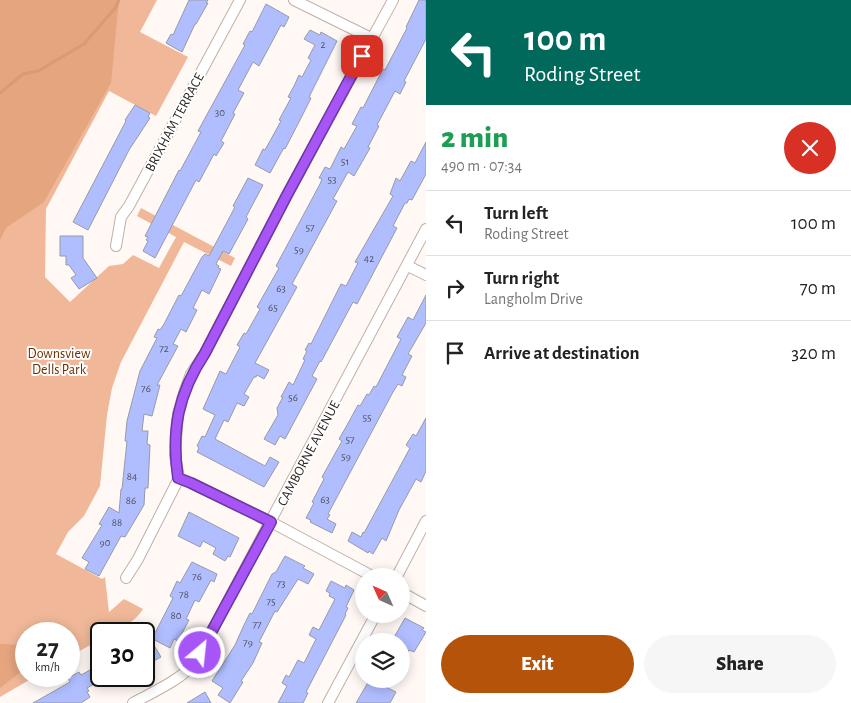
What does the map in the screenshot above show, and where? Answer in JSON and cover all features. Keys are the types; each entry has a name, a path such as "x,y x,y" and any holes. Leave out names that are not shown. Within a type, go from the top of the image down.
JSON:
{"street":[{"name":"BRIXHAM TERRACE","path":"116,246 121,217 240,0"},
{"path":"294,0 371,38"},
{"path":"126,578 138,559 178,478 175,455 178,414 185,390 371,38 393,0"},
{"name":"CAMBORNE AVENUE","path":"133,703 190,669 196,661 426,229"},
{"path":"408,266 426,276"},
{"path":"178,478 271,522 357,568"},
{"path":"401,568 426,521"},
{"path":"410,597 426,606"},
{"path":"328,703 371,623"}],"green space":[{"name":"Downsview Dells Park","path":"0,0 157,0 140,32 188,57 156,116 109,91 46,209 45,277 70,302 109,266 123,264 133,255 159,268 176,237 137,216 141,208 235,258 231,266 184,242 121,362 112,388 107,415 100,486 84,516 68,532 56,554 102,579 105,577 109,612 124,599 143,609 130,622 90,622 90,645 80,651 80,622 15,622 15,687 17,687 0,697"}],"shaded area":[{"path":"0,0 119,0 111,83 44,202 6,228 0,240"},
{"path":"0,644 15,645 15,676 0,688"}],"building":[{"path":"189,0 208,0 206,3 208,3 195,24 182,52 166,43 171,34 173,35"},
{"path":"419,0 426,0 426,39 404,81 406,82 400,94 395,91 377,125 379,126 368,147 370,148 354,176 348,172 333,199 337,201 292,284 297,287 255,363 269,370 264,379 257,375 254,377 244,394 249,397 244,406 237,403 228,422 224,420 215,439 265,466 270,457 279,462 264,487 197,452 199,448 197,446 202,436 205,437 215,415 203,409 220,371 226,374 240,347 237,345 244,333 246,334 260,309 257,307 279,268 276,266 320,184 322,179 319,178 325,167 330,169 341,147 344,149 357,126 352,124 361,107 363,108 383,69 385,70"},
{"path":"266,4 289,17 284,27 281,25 259,66 253,62 238,90 244,93 221,141 224,143 216,156 214,154 199,182 196,180 155,258 143,251 148,241 146,240 148,237 145,236 201,132 198,131 245,45 243,44 250,31 252,32"},
{"path":"310,30 320,35 321,32 337,41 309,97 311,98 300,120 270,173 255,165 281,121 279,120 291,98 288,97 299,75 302,77 311,60 308,58 315,45 304,39"},
{"path":"135,105 150,113 148,117 150,118 129,150 88,230 73,222 125,120"},
{"path":"426,142 426,174 412,200 409,199 405,203 393,226 397,228 357,304 353,302 312,376 317,379 285,439 280,436 275,445 264,439 278,415 277,408 283,397 281,397 289,382 293,385 305,360 303,359 307,351 305,350 309,343 311,344 341,284 346,286 358,263 355,262 393,196 390,194 396,178 400,181 411,161 415,163"},
{"path":"248,178 263,185 246,217 248,219 229,254 223,251 216,264 221,269 209,294 202,290 193,308 197,310 186,332 181,329 173,344 178,346 157,385 160,385 152,416 144,414 142,431 148,431 147,444 150,445 148,488 145,488 144,505 125,537 121,536 99,576 85,569 89,562 82,558 102,525 99,524 109,507 119,513 127,441 125,441 127,421 140,371 157,338 154,337 158,329 160,330 164,324 202,257 205,254 209,256"},
{"path":"60,236 83,236 83,258 97,278 79,289 71,278 76,275 69,265 66,265 66,256 60,256"},
{"path":"426,295 426,323 408,354 412,356 402,375 406,377 402,386 398,384 393,392 328,514 330,515 327,519 336,524 332,533 306,518 314,503 312,502 324,479 322,477 342,441 339,439 358,405 360,406 374,386 376,387 401,339 397,337 408,317 413,320"},
{"path":"426,418 426,471 421,482 416,479 399,510 386,541 382,538 373,554 369,551 368,553 348,541 352,532 361,537 364,533 410,448 406,445 413,434 416,436"},
{"path":"189,512 239,538 230,557 228,556 225,561 213,554 216,548 203,541 200,547 178,536"},
{"path":"285,556 305,566 303,568 314,574 308,584 298,579 277,612 275,611 259,642 262,643 253,663 230,703 218,695 223,688 212,681 235,645 272,574 276,572"},
{"path":"192,562 217,574 214,582 211,580 199,602 195,600 186,619 189,620 178,641 174,639 170,648 155,640 155,633 173,598 170,596 177,581 180,583"},
{"path":"331,581 345,588 346,585 354,590 346,607 348,608 346,615 306,692 308,693 303,703 278,703 287,686 282,683 286,675 289,677 298,660 304,663 316,639 309,635 313,627 319,630 335,599 329,596 330,593 326,591"},
{"path":"410,621 424,628 422,630 426,632 414,652 410,650 410,633 397,633 402,623 410,623"},
{"path":"155,647 161,657 155,660"},
{"path":"90,670 90,686 87,688 89,691 87,692 90,697 81,703 33,703 61,687 80,687 80,674 81,675"},
{"path":"365,688 388,688 396,692 390,703 356,703"},
{"path":"205,692 211,703 187,703"}],"waterway":[{"path":"0,93 23,74 38,71 84,44 116,7 119,0"}],"route":[{"path":"200,653 271,522 178,478 175,455 178,414 181,402 192,374 205,353 247,270 362,56"}]}
